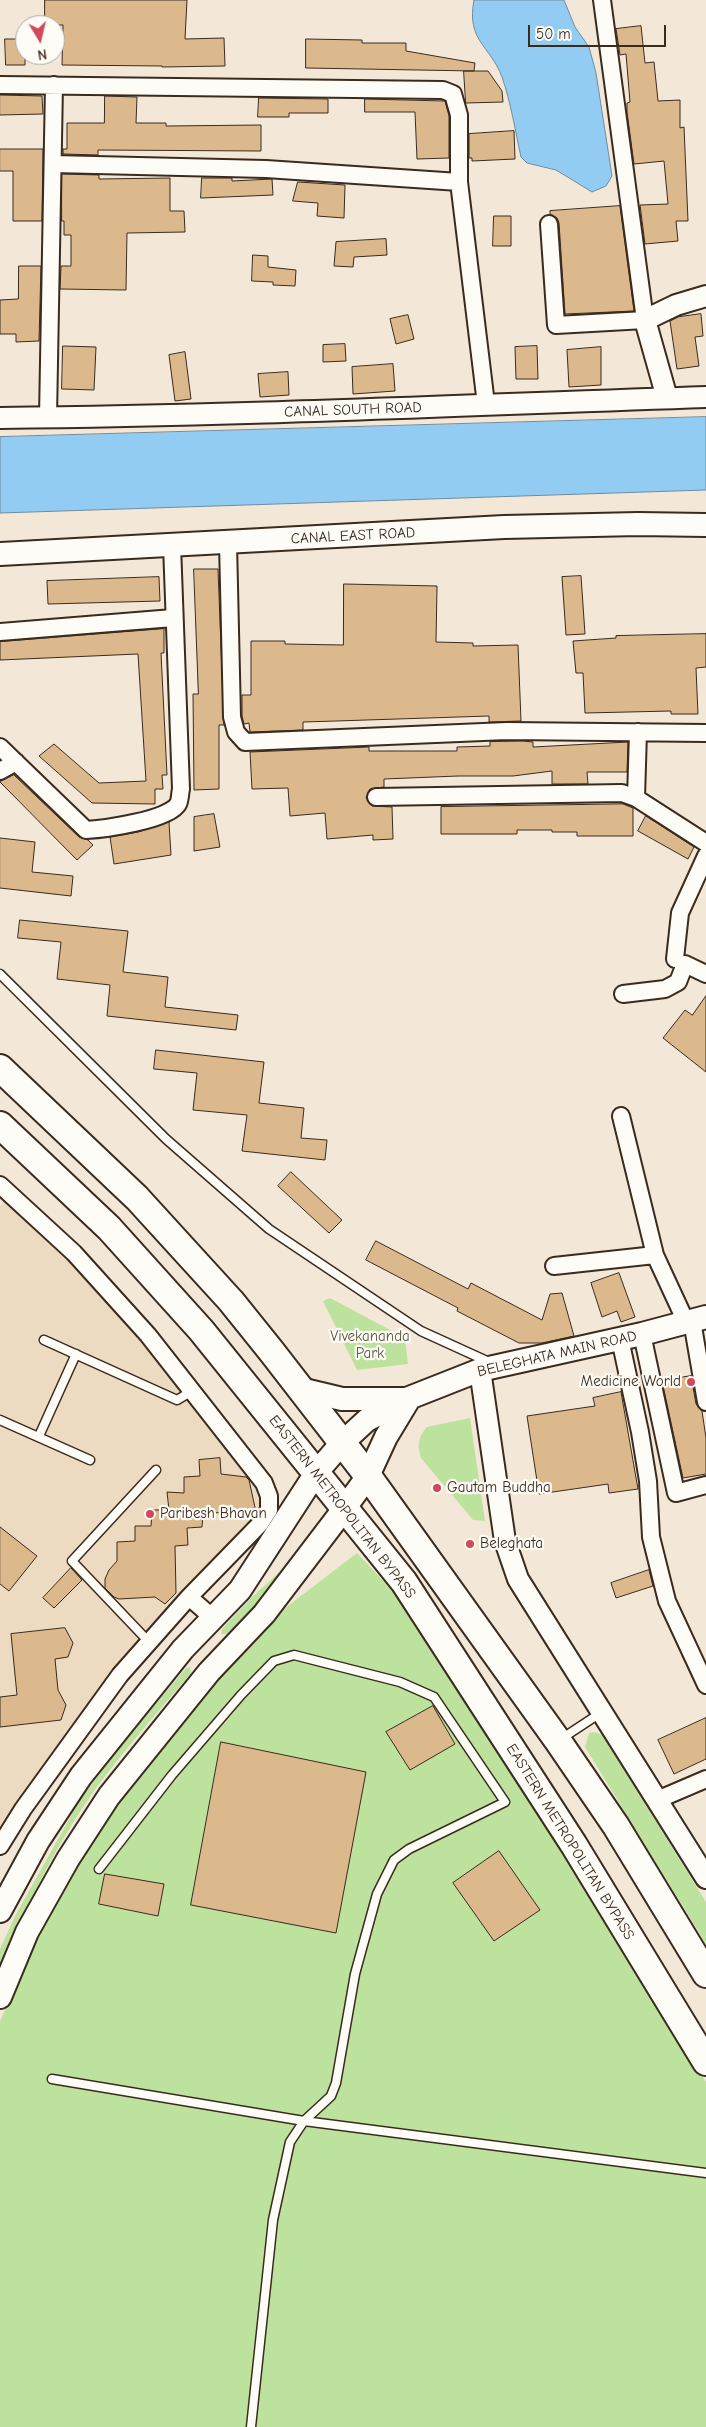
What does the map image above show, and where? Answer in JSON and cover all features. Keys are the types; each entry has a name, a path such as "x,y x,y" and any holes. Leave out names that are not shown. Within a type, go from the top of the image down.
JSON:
{"main road":[{"name":"CANAL EAST ROAD","path":"0,554 228,544 504,527 638,524 706,525"},
{"path":"0,1068 137,1198 231,1301 341,1444 368,1476 558,1741 616,1826 706,1974"},
{"name":"EASTERN METROPOLITAN BYPASS","path":"0,1125 116,1236 201,1330 404,1582 574,1845 706,2062"},
{"name":"BELEGHATA MAIN ROAD","path":"410,1398 489,1368 642,1334 695,1320"},
{"path":"300,1389 342,1399 410,1398"},
{"path":"0,1911 38,1841 81,1776 183,1649 240,1590 316,1473 341,1444 367,1420 410,1398"},
{"path":"0,1998 32,1924 68,1858 109,1796 209,1672 264,1614 344,1509 368,1476 386,1436 410,1398"}],"street":[{"path":"602,0 645,320 667,398"},
{"path":"0,85 443,90 453,94 459,115 459,182 486,404"},
{"path":"48,417 54,85"},
{"path":"53,164 266,169 459,182"},
{"path":"549,224 556,325 645,320 676,305 706,296"},
{"name":"CANAL SOUTH ROAD","path":"0,418 414,409 486,404 706,397"},
{"path":"228,544 232,717 236,732 245,742 506,731 706,733"},
{"path":"0,747 86,830 102,829 167,814 178,804 181,789 173,618 172,545"},
{"path":"0,632 173,618"},
{"path":"636,798 638,732"},
{"path":"0,771 16,762"},
{"path":"376,797 622,793 636,798 706,843"},
{"path":"675,959 680,913 706,856"},
{"path":"623,994 665,989 678,982 685,964 706,974"},
{"path":"621,1116 655,1255 695,1320 706,1402"},
{"path":"0,1846 22,1809 114,1683 189,1597 260,1524 269,1510 269,1496 264,1483 148,1334 74,1252 2,1190"},
{"path":"554,1266 655,1255"},
{"path":"642,1334 676,1493 706,1485"},
{"path":"620,1339 648,1481 651,1537 667,1601 702,1667 706,1685"},
{"path":"489,1368 504,1533 511,1563 532,1603 704,1871"},
{"path":"189,1597 213,1618"},
{"path":"657,1800 706,1779"}],"lane":[{"path":"0,974 166,1139 269,1229 421,1331 489,1368"},
{"path":"44,1340 177,1400 192,1392"},
{"path":"39,1436 76,1354"},
{"path":"0,1420 90,1460"},
{"path":"149,1642 72,1561 156,1470"},
{"path":"99,1869 172,1776 241,1695 274,1662 294,1655 400,1682 434,1697 505,1802 409,1850 394,1860 377,1894 355,1974 336,2084 331,2096 304,2121 290,2142 273,2220 251,2427"},
{"path":"558,1741 602,1712"},
{"path":"52,2079 304,2121 706,2173"}],"shaded area":[{"path":"6,1198 75,1262 144,1342 259,1490 263,1511 217,1560 0,1837 0,1206"}],"green space":[{"name":"Vivekananda Park","path":"330,1298 405,1338 408,1364 357,1370 323,1301"},
{"path":"470,1418 485,1521 473,1520 421,1458 419,1449 420,1438 427,1427"},
{"path":"333,1523 227,1634 221,1634 222,1629 251,1598"},
{"path":"357,1553 394,1592 512,1764 706,2082 706,2427 0,2427 0,2021 39,1934 108,1812 217,1676 272,1618"},
{"path":"190,1667 191,1673 117,1761 80,1812 43,1876 0,1966 0,1949 15,1916 77,1805 113,1755 186,1668"},
{"path":"595,1732 602,1735 706,1902 706,1944 585,1747 589,1733"}],"water":[{"path":"474,0 564,0 575,27 589,47 596,73 612,176 606,186 592,192 556,170 527,163 521,157 502,77 497,66 480,42 473,25"},
{"path":"706,417 706,490 0,513 0,437"}],"building":[{"path":"45,0 187,0 185,39 224,38 225,66 62,65 65,65 65,15 45,15"},
{"path":"641,26 645,63 654,62 658,101 680,100 680,128 684,127 688,221 676,221 678,241 645,244 640,205 668,204 664,161 634,164 627,112 627,103 630,102 626,54 620,55 616,29"},
{"path":"5,39 15,39 15,65 6,65"},
{"path":"306,39 362,40 362,43 406,43 406,51 475,63 474,71 306,68"},
{"path":"464,71 488,71 502,91 503,102 466,103"},
{"path":"0,95 42,96 43,114 0,115"},
{"path":"105,96 137,97 136,123 166,123 166,126 261,125 261,151 98,150 98,155 63,154 63,149 67,149 67,123 104,123"},
{"path":"259,98 328,99 328,113 289,113 289,117 258,117"},
{"path":"365,99 445,101 449,116 449,158 417,159 415,112 365,112"},
{"path":"514,131 515,159 472,161 472,158 469,158 469,134"},
{"path":"0,149 43,149 42,221 13,221 13,171 0,171"},
{"path":"62,174 99,175 99,179 170,178 170,211 184,211 185,232 127,233 126,290 60,289 61,266 71,266 71,235 64,235 64,221 62,221"},
{"path":"202,178 232,178 232,181 272,179 273,195 201,198"},
{"path":"298,182 345,185 344,218 317,216 318,203 293,201"},
{"path":"620,206 634,311 565,314 559,223 557,218 550,214 550,211"},
{"path":"494,216 511,216 511,246 493,246"},
{"path":"386,239 387,255 354,257 353,267 334,266 336,242"},
{"path":"253,255 268,256 268,267 296,270 295,286 273,285 273,282 252,281"},
{"path":"19,266 41,266 39,341 16,342 16,334 0,334 0,300 18,299"},
{"path":"701,314 703,336 695,337 699,366 677,369 670,321 678,317"},
{"path":"408,315 414,339 396,344 390,319"},
{"path":"345,344 346,361 323,362 323,345"},
{"path":"63,346 96,347 94,390 62,389"},
{"path":"537,346 538,379 516,379 515,347"},
{"path":"601,347 601,385 569,387 567,350"},
{"path":"185,352 191,399 175,401 169,355"},
{"path":"393,364 395,391 353,394 352,367"},
{"path":"288,372 289,395 260,397 258,374"},
{"path":"194,569 218,569 224,725 219,725 219,789 194,790 193,694 198,694"},
{"path":"581,576 585,634 566,635 562,577"},
{"path":"159,577 160,601 48,604 47,581"},
{"path":"344,584 437,586 436,642 473,643 473,646 518,645 521,721 489,722 489,716 303,722 303,730 250,732 249,723 244,724 242,716 242,695 251,695 251,641 285,641 285,644 343,645"},
{"path":"164,629 164,653 161,653 167,775 162,775 163,789 155,789 155,804 92,803 39,756 54,744 99,783 146,781 138,654 0,660 0,642"},
{"path":"706,634 706,667 696,668 698,714 671,714 671,711 585,713 583,673 576,673 573,641 616,638 616,636"},
{"path":"490,742 533,742 533,747 628,742 627,772 587,772 588,784 552,784 552,771 513,776 384,779 384,787 370,789 366,798 372,806 392,807 393,839 373,840 373,835 327,839 325,813 290,816 288,788 252,789 250,752 369,747 369,751 457,751 457,747 490,746"},
{"path":"14,775 79,837 88,840 93,845 77,860 0,782"},
{"path":"623,804 633,808 633,836 577,836 577,832 552,832 552,830 517,830 517,834 441,834 441,807"},
{"path":"214,814 220,847 194,851 194,817"},
{"path":"646,816 694,847 688,859 638,831"},
{"path":"169,822 171,855 114,864 110,837 138,832"},
{"path":"0,838 35,842 32,872 73,876 71,896 0,888"},
{"path":"20,920 128,931 123,972 168,977 165,1007 238,1015 236,1030 107,1016 110,985 57,979 61,942 18,938"},
{"path":"706,996 706,1072 663,1038 685,1010 692,1015"},
{"path":"156,1050 264,1062 259,1103 304,1108 301,1138 327,1140 325,1160 242,1151 247,1115 193,1110 197,1073 154,1069"},
{"path":"291,1172 342,1220 329,1233 278,1186"},
{"path":"376,1241 468,1289 471,1283 542,1320 550,1294 562,1293 574,1336 542,1343 519,1343 457,1311 458,1308 366,1260"},
{"path":"619,1273 635,1317 621,1322 617,1311 602,1317 591,1283"},
{"path":"691,1376 696,1404 702,1411 706,1438 706,1474 683,1478 662,1381"},
{"path":"621,1392 638,1489 609,1493 608,1484 539,1494 527,1416 595,1406 593,1398"},
{"path":"220,1458 221,1474 246,1477 249,1480 256,1512 203,1513 202,1527 187,1528 188,1545 175,1546 176,1593 165,1604 155,1597 119,1599 114,1597 105,1588 105,1579 109,1570 117,1561 117,1542 135,1541 135,1526 151,1526 152,1510 169,1510 167,1492 184,1493 184,1477 200,1476 199,1460"},
{"path":"0,1527 37,1556 9,1591 0,1584"},
{"path":"71,1568 82,1580 54,1608 43,1598"},
{"path":"649,1570 653,1586 616,1598 611,1583"},
{"path":"65,1628 73,1643 68,1657 55,1659 58,1690 66,1705 61,1720 0,1727 0,1697 17,1695 11,1634"},
{"path":"433,1706 455,1744 410,1770 386,1732"},
{"path":"706,1718 706,1759 674,1774 658,1740"},
{"path":"221,1742 366,1772 336,1933 191,1905"},
{"path":"499,1851 540,1910 494,1941 453,1883"},
{"path":"105,1874 164,1884 158,1916 99,1904"}],"place":[{"name":"Medicine World","path":"691,1382"},
{"name":"Gautam Buddha","path":"437,1488"},
{"name":"Paribesh Bhavan","path":"150,1514"},
{"name":"Beleghata","path":"470,1544"}]}
